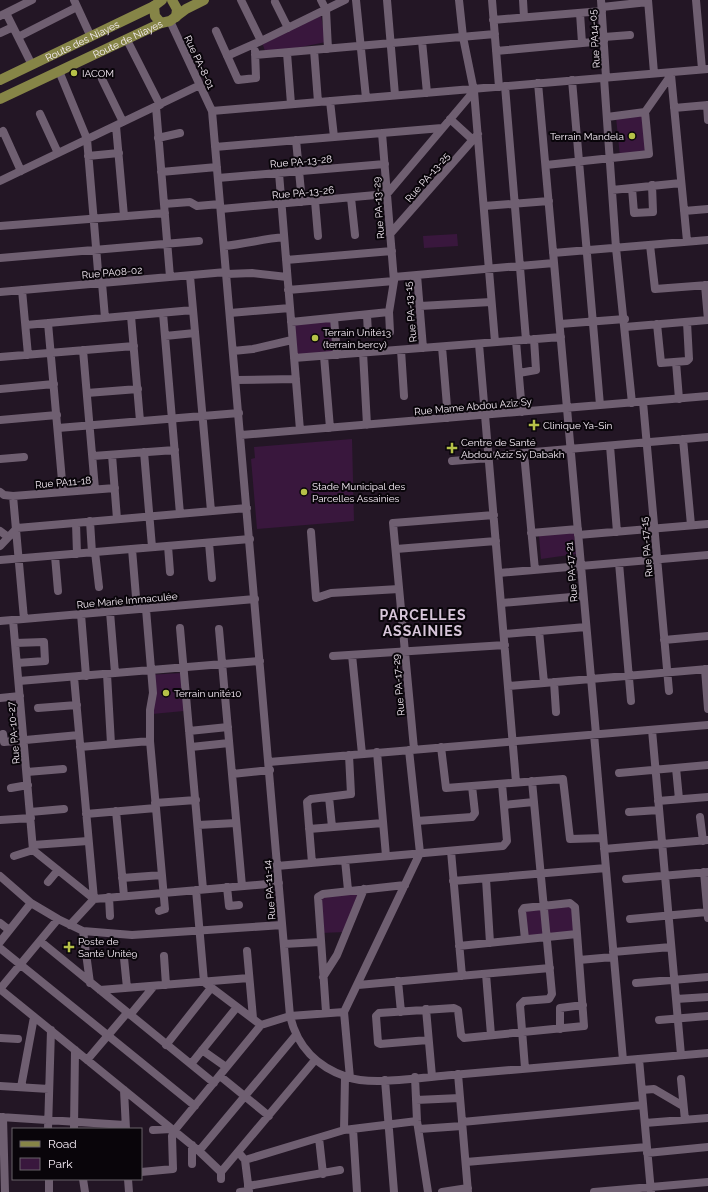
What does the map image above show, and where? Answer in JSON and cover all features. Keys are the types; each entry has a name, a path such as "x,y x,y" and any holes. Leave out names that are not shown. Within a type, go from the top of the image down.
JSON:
{"main road":[{"path":"169,20 177,9 172,0"},
{"path":"154,3 155,16 169,20 204,0"},
{"name":"Route des Niayes","path":"0,80 91,37 154,3"},
{"name":"Route de Niayes","path":"0,99 58,70 169,20"}],"street":[{"path":"32,0 3,15 13,27 32,65"},
{"path":"216,31 237,79 256,78 255,55 257,43 241,0"},
{"path":"321,0 326,10 328,49"},
{"path":"227,56 345,0"},
{"path":"356,0 366,98"},
{"path":"387,0 395,95"},
{"path":"459,0 463,37 474,90 475,137 484,206 495,342"},
{"path":"492,0 496,51 502,86 515,204 520,266 530,340 536,370 519,373"},
{"path":"523,0 524,17"},
{"path":"212,111 395,95 474,90 502,86 654,73 671,74 705,69 696,0"},
{"path":"494,20 580,13 602,6 648,1 654,73"},
{"path":"275,2 288,28"},
{"path":"18,37 76,4 91,37"},
{"name":"Rue PA14-05","path":"602,6 607,116 616,248 625,323 632,403"},
{"path":"580,13 582,43"},
{"name":"Rue PA-8-01","path":"169,20 212,111 241,436"},
{"path":"0,33 13,27"},
{"path":"255,55 495,34"},
{"path":"496,51 582,43 630,35"},
{"path":"126,40 158,106 158,138 170,277"},
{"path":"422,41 427,93"},
{"path":"314,50 318,102"},
{"path":"287,53 291,104"},
{"path":"58,70 87,140 96,250 105,318"},
{"path":"671,74 687,242"},
{"path":"546,165 649,154 645,112 671,74"},
{"path":"102,79 119,124 119,153 124,216"},
{"path":"572,80 600,405"},
{"name":"Rue PA-17-21","path":"538,83 623,1060"},
{"path":"0,181 200,85"},
{"path":"387,194 474,90"},
{"path":"330,101 334,137"},
{"path":"674,108 707,105 708,120"},
{"path":"607,116 645,112"},
{"path":"40,114 58,153"},
{"path":"450,119 475,137"},
{"path":"216,147 442,128"},
{"path":"0,133 3,131 21,171"},
{"path":"158,138 180,133"},
{"name":"Rue PA-13-29","path":"382,133 394,279 389,312 390,332"},
{"name":"Rue PA-13-25","path":"390,234 475,137"},
{"path":"296,140 302,202"},
{"path":"88,156 119,153"},
{"name":"Rue PA-13-28","path":"218,178 385,164"},
{"path":"161,172 217,167"},
{"path":"279,173 300,430"},
{"path":"612,190 682,183"},
{"path":"632,188 634,213 653,212 652,186"},
{"name":"Rue PA-13-26","path":"164,204 190,202 197,206 221,206 281,204 387,194"},
{"path":"351,198 355,235"},
{"path":"315,201 318,236"},
{"path":"484,206 549,201"},
{"path":"684,211 708,209"},
{"path":"0,226 165,213"},
{"path":"224,246 247,244 260,239 284,237"},
{"path":"553,253 708,240"},
{"path":"0,258 199,241"},
{"path":"560,324 593,322 656,324 708,320 706,285 655,289 650,245"},
{"path":"286,260 392,251"},
{"path":"288,290 394,279 417,275 554,263"},
{"name":"Rue PA08-02","path":"0,292 226,273 261,274 287,277"},
{"name":"Rue PA-13-15","path":"417,275 423,348"},
{"path":"190,276 211,511"},
{"path":"22,290 28,355"},
{"path":"420,306 492,302"},
{"path":"230,313 290,308"},
{"path":"26,325 193,310"},
{"path":"291,322 389,312"},
{"path":"163,313 180,514"},
{"path":"367,315 368,334"},
{"path":"131,316 140,421"},
{"path":"334,318 337,355"},
{"path":"656,324 660,361 663,363 688,361 687,322"},
{"path":"48,323 63,492"},
{"path":"165,336 195,333"},
{"path":"294,358 561,337"},
{"path":"233,351 253,349 292,340"},
{"path":"516,341 522,412"},
{"path":"479,344 514,741 516,782"},
{"path":"0,357 134,346"},
{"path":"442,347 448,418"},
{"path":"83,350 96,489"},
{"path":"401,350 404,396"},
{"path":"363,352 367,425"},
{"path":"324,356 330,428"},
{"path":"676,362 679,399"},
{"path":"236,380 296,379"},
{"path":"0,389 54,384"},
{"path":"87,393 138,389"},
{"name":"Rue Mame Abdou Aziz Sy","path":"241,436 708,396"},
{"name":"Rue PA-17-15","path":"643,402 669,691"},
{"path":"58,428 239,412"},
{"path":"0,420 56,415"},
{"name":"Rue PA-11-14","path":"241,436 290,1016 296,1035 302,1046 315,1060 348,1077"},
{"path":"452,461 524,453 708,437"},
{"path":"683,439 691,525"},
{"path":"610,446 617,532"},
{"path":"93,456 175,450"},
{"path":"144,452 152,547"},
{"path":"524,453 535,570"},
{"path":"112,455 117,519"},
{"path":"0,459 24,457"},
{"name":"Rue PA11-18","path":"13,496 115,488"},
{"path":"0,492 4,496 13,496 24,619"},
{"path":"0,546 17,528 247,508"},
{"name":"Rue PA-17-29","path":"420,853 405,652 393,523 494,515"},
{"path":"90,521 98,587"},
{"path":"76,522 77,554"},
{"path":"531,533 617,532 708,524"},
{"path":"0,531 8,537"},
{"path":"311,532 316,598 331,593 399,589"},
{"path":"0,560 250,539"},
{"path":"396,550 496,541"},
{"path":"209,542 212,578"},
{"path":"168,546 170,572"},
{"path":"132,549 152,670 153,693 149,719 150,741 165,910 159,911"},
{"path":"499,573 708,555"},
{"path":"55,556 58,591"},
{"path":"619,563 631,701"},
{"path":"502,603 583,596"},
{"name":"Rue Marie Immaculée","path":"0,621 255,599"},
{"path":"110,612 110,744"},
{"path":"81,614 86,676"},
{"name":"Rue PA-10-27","path":"13,620 33,848"},
{"path":"504,634 586,627"},
{"path":"180,628 198,825 199,931 204,982 261,1025"},
{"path":"219,629 242,886"},
{"path":"539,631 544,683"},
{"path":"664,640 708,636"},
{"path":"15,644 44,642 45,661 17,663"},
{"path":"333,656 505,645"},
{"path":"352,655 362,754"},
{"path":"19,681 260,661"},
{"path":"509,686 706,669 708,709"},
{"path":"70,925 94,899 74,677"},
{"path":"554,682 556,712"},
{"path":"0,698 20,696"},
{"path":"38,708 76,705"},
{"path":"232,774 269,766 377,752 708,725"},
{"path":"190,731 228,727"},
{"path":"652,730 681,1055"},
{"path":"3,734 4,742 79,735"},
{"path":"80,747 150,741"},
{"path":"191,747 229,743"},
{"path":"441,747 444,787 565,780 571,840 603,838"},
{"path":"377,752 386,856"},
{"path":"312,863 307,802 311,799 351,794 349,755"},
{"path":"619,772 708,765"},
{"path":"676,768 679,799"},
{"path":"26,772 64,769"},
{"path":"525,1068 520,1004 524,1001 551,998 550,968 532,781"},
{"path":"277,866 503,846 507,841 502,784"},
{"path":"11,788 28,785"},
{"path":"417,822 472,817 475,813 472,786"},
{"path":"330,797 332,827"},
{"path":"658,801 708,797"},
{"path":"86,814 196,800"},
{"path":"504,805 534,802"},
{"path":"0,820 64,809"},
{"path":"629,812 659,810"},
{"path":"116,811 124,896"},
{"path":"604,849 705,841 700,817"},
{"path":"198,825 236,822"},
{"path":"309,829 383,823"},
{"path":"14,856 33,848 88,841"},
{"path":"33,848 94,899 279,883"},
{"path":"451,851 462,976"},
{"path":"344,1130 348,1077 344,1012 420,853"},
{"path":"345,860 348,890"},
{"path":"453,881 606,868"},
{"path":"48,882 58,870"},
{"path":"626,879 706,872 708,918"},
{"path":"122,878 162,875"},
{"path":"0,876 31,903 58,919 83,930 132,935 282,924"},
{"path":"486,879 490,942"},
{"path":"326,1012 318,897 323,894 348,890 405,885"},
{"path":"227,887 229,906 238,905"},
{"path":"323,977 335,957 364,889"},
{"path":"109,898 110,916"},
{"path":"0,942 31,903"},
{"path":"428,1040 378,1043 377,1014 454,1008 458,1010 461,1035 464,1038 560,1030 584,1026 575,907 570,903 523,909 525,939"},
{"path":"630,918 708,912"},
{"path":"58,919 0,989 192,1145 221,1175 315,1060"},
{"path":"0,923 9,930"},
{"path":"83,930 90,983"},
{"path":"459,946 577,934"},
{"path":"40,941 214,1084"},
{"path":"284,944 320,942"},
{"path":"579,960 671,947"},
{"path":"0,948 195,1106"},
{"path":"247,951 253,1018"},
{"path":"164,956 166,985"},
{"path":"124,958 127,988"},
{"path":"358,984 550,968"},
{"path":"486,974 491,1035"},
{"path":"636,983 708,977"},
{"path":"100,990 249,978"},
{"path":"398,981 401,1012"},
{"path":"87,1060 154,986"},
{"path":"166,1045 211,988"},
{"path":"676,999 708,997"},
{"path":"560,1030 560,1008 583,1005"},
{"path":"191,1064 237,1007"},
{"path":"426,1009 432,1076"},
{"path":"142,1172 173,1169 172,1130 214,1084 226,1067 261,1025 290,1016 326,1012 344,1012"},
{"path":"659,1020 708,1016"},
{"path":"21,1087 34,1017"},
{"path":"48,1128 51,1030"},
{"path":"199,1152 296,1035"},
{"path":"0,1038 18,1039"},
{"path":"73,1126 75,1050"},
{"path":"202,1050 226,1067"},
{"path":"348,1077 385,1080 708,1053"},
{"path":"639,1059 651,1189"},
{"path":"442,1192 468,1190 458,1074"},
{"path":"220,1076 269,1116"},
{"path":"415,1077 418,1125 428,1192"},
{"path":"681,1079 685,1120"},
{"path":"385,1080 394,1192"},
{"path":"0,1086 49,1089"},
{"path":"642,1090 654,1089 683,1106"},
{"path":"4,1189 2,1117 48,1120 73,1126 126,1127 124,1090"},
{"path":"416,1100 460,1098"},
{"path":"245,1160 344,1130 388,1124 462,1124 643,1105"},
{"path":"645,1123 708,1118"},
{"path":"353,1129 357,1192"},
{"path":"153,1130 172,1130"},
{"path":"319,1138 323,1174"},
{"path":"192,1145 192,1164"},
{"path":"466,1162 708,1147"},
{"path":"239,1153 245,1160 247,1190 340,1170"},
{"path":"49,1180 49,1192"},
{"path":"83,1180 85,1192"},
{"path":"128,1180 129,1192"},
{"path":"594,1192 651,1189 708,1182"}],"green space":[{"path":"321,16 326,42 266,54 262,42"},
{"name":"Terrain Mandela","path":"644,114 647,155 620,157 616,117"},
{"path":"457,234 458,246 424,248 423,236"},
{"name":"Terrain Unité13 (terrain bercy)","path":"333,320 336,354 297,357 294,323"},
{"name":"Stade Municipal des Parcelles Assainies","path":"352,439 354,521 257,529 251,459 255,458 254,447"},
{"path":"574,532 576,554 541,559 539,536"},
{"name":"Terrain unité10","path":"181,673 184,711 152,714 148,675"},
{"path":"361,892 345,932 321,933 319,897"},
{"path":"573,905 575,933 523,937 521,910"}],"place":[{"name":"IACOM","path":"74,73"},
{"name":"Terrain Mandela","path":"632,136"},
{"name":"Terrain Unité13 (terrain bercy)","path":"315,338"},
{"name":"Clinique Ya-Sin","path":"534,425"},
{"name":"Centre de Santé Abdou Aziz Sy Dabakh","path":"452,448"},
{"name":"Stade Municipal des Parcelles Assainies","path":"304,492"},
{"name":"Terrain unité10","path":"166,693"},
{"name":"Poste de Santé Unité9","path":"69,947"}],"district":[{"name":"PARCELLES ASSAINIES","path":"423,624"}]}
